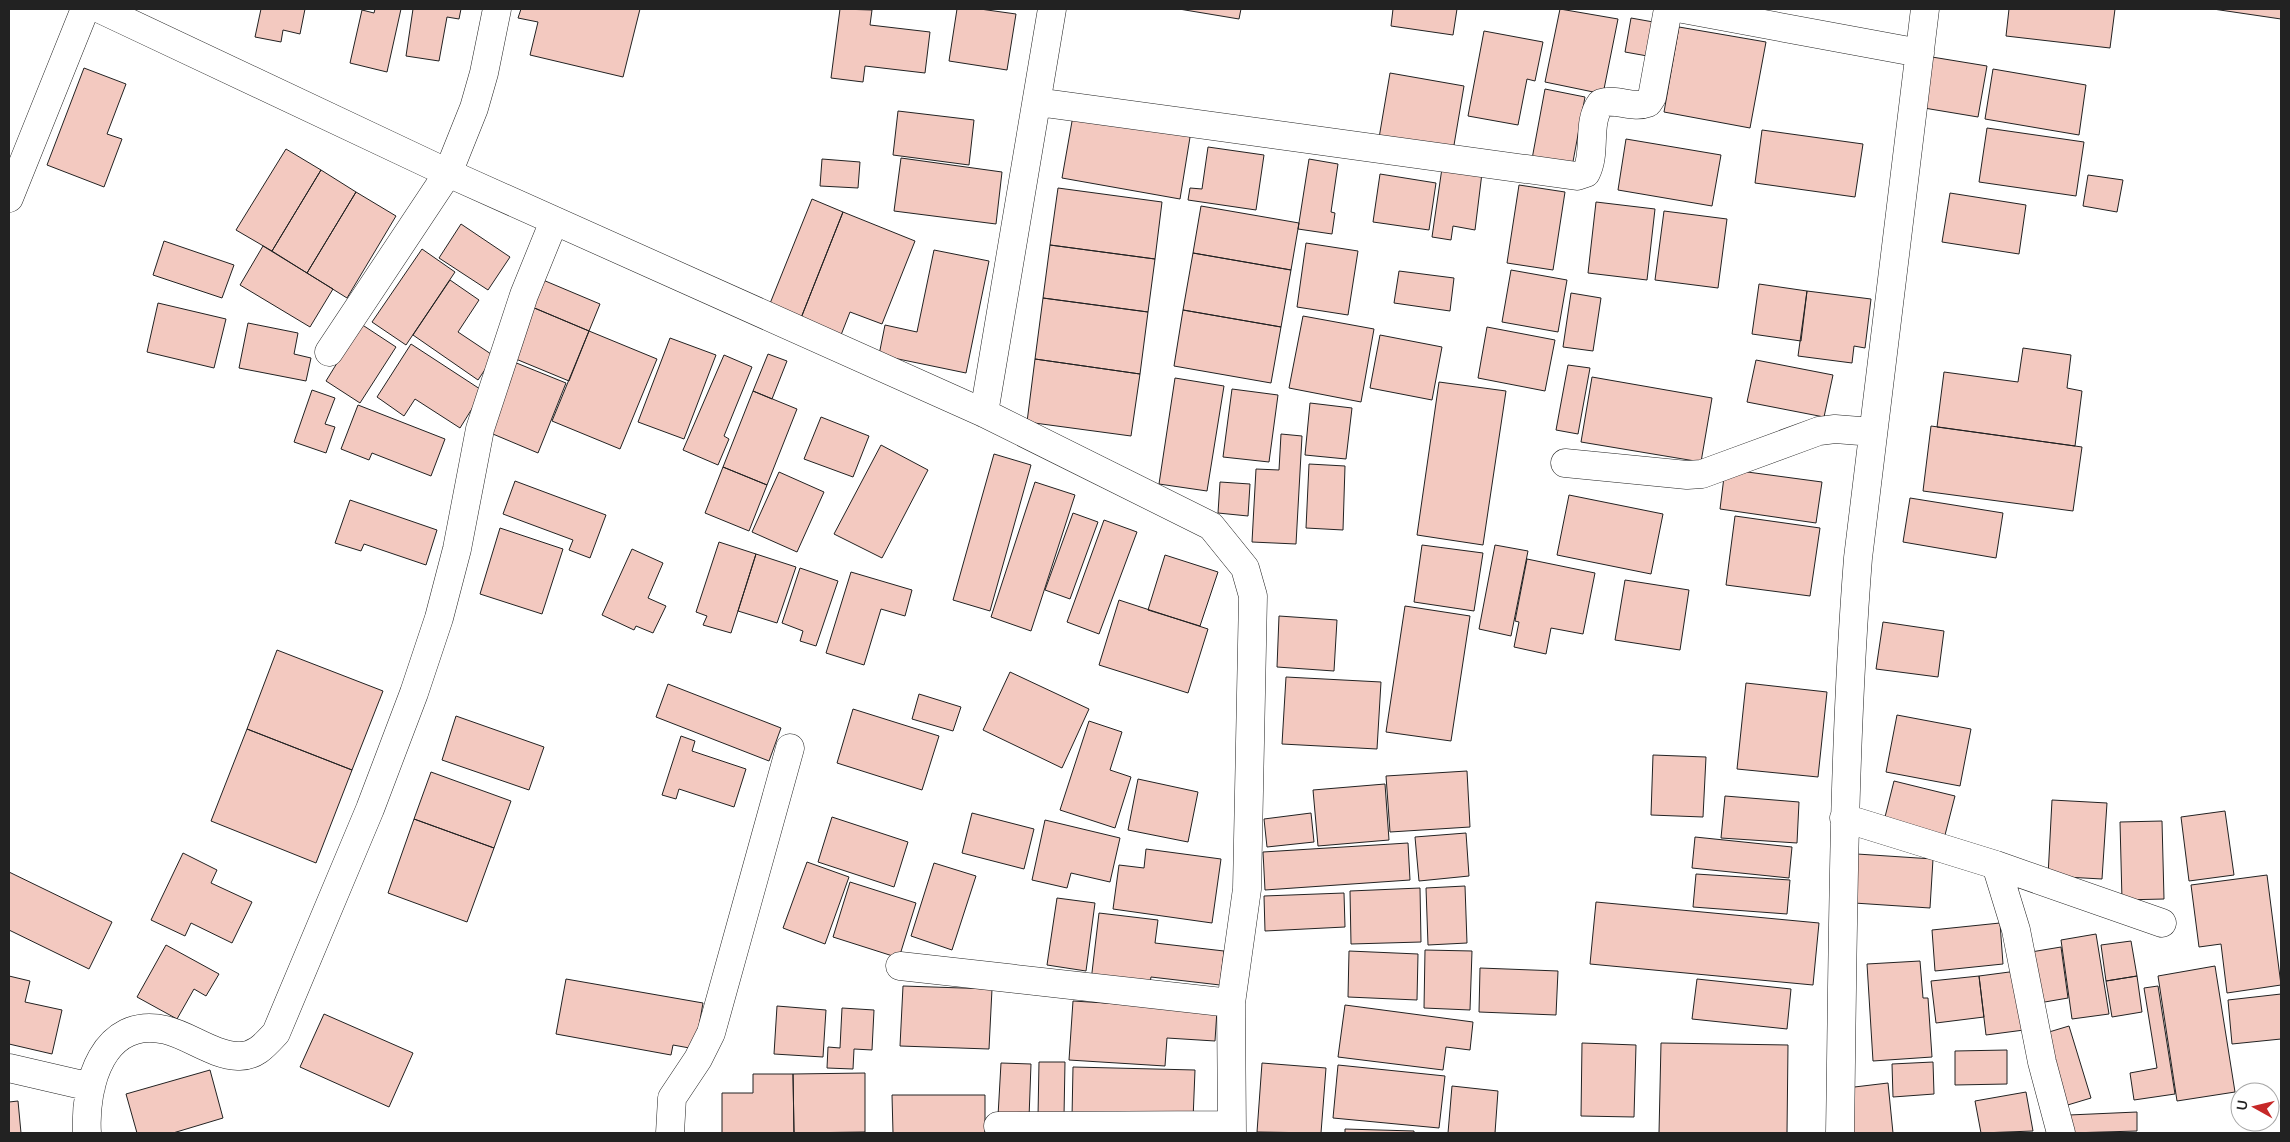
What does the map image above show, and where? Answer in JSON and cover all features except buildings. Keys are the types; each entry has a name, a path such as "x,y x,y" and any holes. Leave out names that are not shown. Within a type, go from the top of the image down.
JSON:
{"street":[{"path":"9,198 85,9"},
{"path":"100,9 554,222 984,413 1211,526 1245,568 1253,596 1247,889 1231,1003 1232,1129 998,1126"},
{"path":"329,352 448,173 459,149 482,82 497,9"},
{"path":"984,413 1052,9"},
{"path":"1037,102 1577,176 1586,173 1591,164 1595,117 1601,103 1608,101 1639,107 1648,103 1652,97 1668,9"},
{"path":"1683,9 1920,53"},
{"path":"1840,1133 1844,818 1854,605 1873,432 1926,9"},
{"path":"87,1133 86,1110 100,1060 120,1035 150,1028 166,1030 218,1051 237,1056 250,1055 263,1048 276,1033 370,809 414,693 439,618 457,549 480,429 524,295 554,222"},
{"path":"1565,463 1687,475 1702,474 1819,431 1835,429 1873,432"},
{"path":"670,1133 672,1098 698,1059 711,1033 790,748"},
{"path":"1844,818 1996,865 2162,923"},
{"path":"1996,865 2016,930 2042,1062 2060,1133"},
{"path":"900,966 1231,1003"},
{"path":"9,1068 91,1087"}]}
